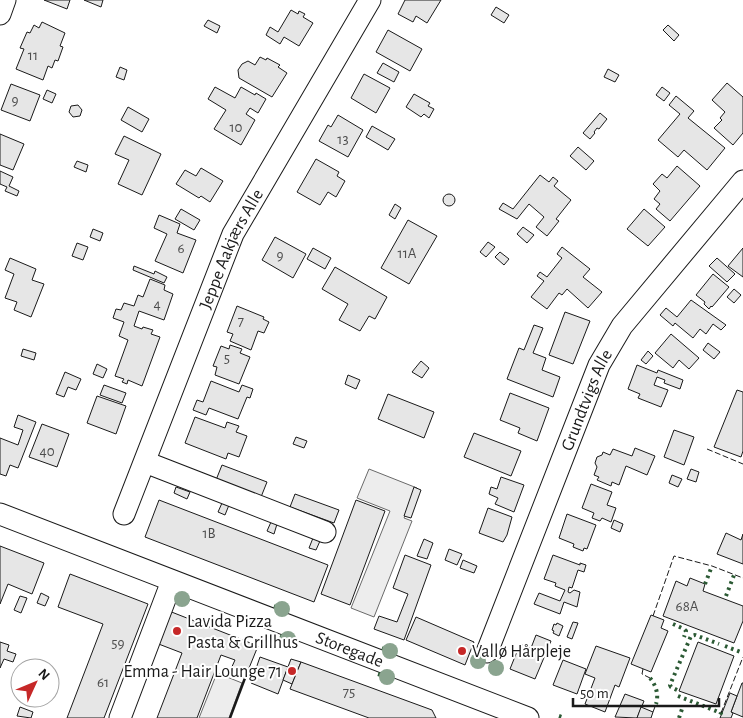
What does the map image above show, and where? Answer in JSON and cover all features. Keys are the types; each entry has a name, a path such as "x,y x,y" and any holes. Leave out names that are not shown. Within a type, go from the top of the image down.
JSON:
{"street":[{"path":"0,14 5,0"},
{"name":"Jeppe Aakjærs Alle","path":"124,514 234,234 370,0"},
{"name":"Grundtvigs Alle","path":"487,652 599,365 622,326 743,181"},
{"path":"145,462 325,532"},
{"name":"Storegade","path":"0,514 528,718"},
{"path":"120,718 172,581"}],"shaded area":[{"path":"369,469 417,488 404,518 412,521 374,617 351,608 390,511 357,498"},
{"path":"217,673 242,683 229,718 199,718"}],"building":[{"path":"44,0 70,0 67,9"},
{"path":"84,0 103,0 101,7"},
{"path":"405,0 441,0 427,23 416,16 413,22 398,14"},
{"path":"496,7 509,15 504,23 491,15"},
{"path":"291,10 298,14 299,11 305,14 303,17 313,23 299,46 284,37 280,44 266,35 270,27 278,32"},
{"path":"208,20 220,26 217,33 204,26"},
{"path":"42,22 65,33 60,46 63,47 58,61 55,60 52,68 48,66 43,80 16,69 24,49 20,48 27,32 30,33 34,25 39,28"},
{"path":"668,25 679,35 674,41 663,30"},
{"path":"388,30 422,49 410,71 376,52"},
{"path":"260,57 266,60 267,58 280,65 278,67 287,73 272,97 239,78 238,70 242,64 248,61 255,65"},
{"path":"383,63 399,72 394,82 377,73"},
{"path":"120,67 127,70 124,80 116,77"},
{"path":"608,69 619,75 615,82 604,77"},
{"path":"364,74 390,88 376,113 351,98"},
{"path":"727,83 743,97 743,133 733,145 714,128 722,120 720,118 725,112 712,100"},
{"path":"11,84 40,95 30,121 1,110"},
{"path":"215,87 235,98 241,87 266,99 258,113 250,108 246,114 255,120 241,145 214,129 226,110 208,99"},
{"path":"662,87 670,93 664,101 656,95"},
{"path":"47,90 56,94 52,103 43,99"},
{"path":"414,94 430,103 428,106 434,109 429,118 424,114 421,117 406,107"},
{"path":"676,96 694,111 688,118 725,148 707,170 684,150 678,157 658,140 680,114 669,105"},
{"path":"78,105 82,110 80,116 73,117 69,112 71,106"},
{"path":"128,107 149,119 142,132 121,120"},
{"path":"600,113 607,119 599,129 597,128 590,139 583,133"},
{"path":"338,115 363,130 348,157 319,141 328,125 331,127"},
{"path":"372,126 395,139 388,150 366,137"},
{"path":"0,134 24,144 13,170 0,165"},
{"path":"124,136 161,154 142,195 118,184 129,160 115,154"},
{"path":"578,147 594,161 586,170 570,156"},
{"path":"316,159 339,172 337,176 345,181 336,197 328,192 320,205 297,192"},
{"path":"77,161 88,165 86,172 74,167"},
{"path":"677,166 700,186 670,221 656,209 660,204 654,199 660,191 653,184 662,174 667,178"},
{"path":"201,168 223,181 210,202 201,196 199,198 176,184 185,170 196,176"},
{"path":"0,171 13,177 9,186 19,191 17,196 5,191 7,187 0,184"},
{"path":"540,175 549,182 553,177 558,181 554,186 571,200 556,219 559,221 547,236 536,227 544,217 529,204 517,219 499,209 503,203 513,209"},
{"path":"447,194 451,194 455,200 451,206 447,206 443,202 443,198"},
{"path":"395,204 401,208 395,219 389,215"},
{"path":"181,209 200,220 194,230 175,219"},
{"path":"644,209 665,227 648,246 627,229"},
{"path":"159,215 180,224 177,233 196,240 183,273 155,261 167,234 154,228"},
{"path":"408,220 437,236 409,284 381,268"},
{"path":"523,227 534,235 527,243 517,234"},
{"path":"93,229 103,233 100,241 90,237"},
{"path":"275,237 306,254 293,278 262,260"},
{"path":"488,242 495,247 486,257 480,252"},
{"path":"77,243 88,247 83,260 72,256"},
{"path":"562,247 590,269 583,277 602,292 588,308 567,289 562,295 559,293 547,309 531,297 544,281 537,276 540,272 547,277 562,258 557,254"},
{"path":"313,248 331,258 325,269 307,259"},
{"path":"743,248 743,277 728,266"},
{"path":"500,252 509,259 504,265 495,257"},
{"path":"10,258 36,269 32,280 44,284 31,317 14,310 17,302 5,298 14,274 5,270"},
{"path":"717,258 735,274 727,282 709,266"},
{"path":"134,266 154,274 155,271 167,277 164,283 133,270"},
{"path":"335,267 387,297 375,319 369,316 360,331 339,320 348,304 322,289"},
{"path":"713,274 729,287 709,309 704,304 705,302 696,295"},
{"path":"150,279 165,285 164,290 173,294 164,320 139,311 134,326 153,330 151,334 160,337 142,386 128,380 127,384 122,382 124,379 115,376 128,340 119,336 124,322 113,318 116,309 121,310 124,303 134,306 138,295 143,297"},
{"path":"734,289 741,295 734,303 727,297"},
{"path":"691,300 726,325 721,330 713,324 706,334 700,329 693,338 675,323 673,326 660,315 666,308 677,317"},
{"path":"237,306 264,317 263,319 269,322 264,333 258,331 251,350 230,341 233,334 227,332"},
{"path":"565,312 590,321 573,364 549,355"},
{"path":"534,325 543,328 533,353 546,358 542,370 560,377 553,397 507,379 519,348 524,350"},
{"path":"671,334 699,358 689,369 679,360 673,368 655,353"},
{"path":"708,343 720,352 714,359 703,350"},
{"path":"230,345 242,349 240,353 250,357 239,384 215,375 217,367 213,366 221,346 229,349"},
{"path":"23,349 36,353 34,360 21,356"},
{"path":"648,351 653,356 646,364 641,360"},
{"path":"421,361 429,368 422,378 412,372"},
{"path":"97,364 107,369 103,378 93,374"},
{"path":"637,365 657,373 658,370 683,380 680,389 664,383 665,380 657,377 654,385 668,390 661,407 638,398 640,394 628,389"},
{"path":"65,372 81,379 76,390 68,387 64,397 56,394"},
{"path":"348,375 360,380 356,389 345,384"},
{"path":"211,381 239,392 242,385 253,389 250,398 247,397 238,419 209,408 206,415 193,410 197,400 203,402"},
{"path":"104,385 126,393 122,403 100,395"},
{"path":"737,390 743,392 743,451 741,457 714,447"},
{"path":"510,393 549,408 537,441 518,433 520,428 500,420"},
{"path":"388,394 434,412 424,438 378,419"},
{"path":"97,396 126,406 116,434 87,423"},
{"path":"18,415 36,422 18,468 10,465 6,476 0,474 0,438 18,445 23,430 14,427"},
{"path":"195,417 225,428 227,422 239,426 236,432 247,436 239,457 228,453 226,459 185,443"},
{"path":"42,424 69,434 57,467 29,457"},
{"path":"674,430 694,437 684,465 664,457"},
{"path":"474,433 521,451 511,476 464,457"},
{"path":"296,437 307,441 304,448 293,444"},
{"path":"635,448 655,456 647,475 626,466 619,485 612,482 611,486 597,480 599,477 594,475 597,467 595,463 597,457 602,455 603,452 610,455 613,449 632,456"},
{"path":"222,465 267,482 261,497 216,480"},
{"path":"691,469 699,472 696,482 687,479"},
{"path":"672,475 682,479 678,487 669,483"},
{"path":"501,477 524,485 514,512 495,504 498,498 489,494 491,487 497,489"},
{"path":"591,484 612,492 607,505 616,508 611,522 602,518 600,521 592,518 594,513 582,508"},
{"path":"176,487 190,492 187,499 174,493"},
{"path":"414,487 421,490 411,518 404,516"},
{"path":"295,494 339,510 334,523 290,507"},
{"path":"159,500 328,565 314,602 145,537"},
{"path":"356,500 385,511 350,605 321,594"},
{"path":"222,503 229,505 225,515 218,512"},
{"path":"488,508 512,517 503,542 479,533"},
{"path":"567,514 596,525 587,549 584,548 583,551 573,547 574,544 559,538"},
{"path":"614,520 623,524 620,532 611,528"},
{"path":"271,522 277,524 274,534 267,531"},
{"path":"726,533 741,540 743,534 743,564 717,554"},
{"path":"313,538 320,541 316,550 309,548"},
{"path":"424,539 433,543 427,559 417,556"},
{"path":"0,546 44,563 32,594 8,584 0,604"},
{"path":"449,549 462,554 457,565 445,560"},
{"path":"405,555 431,565 404,640 374,629 379,616 397,622 408,594 393,588"},
{"path":"553,555 580,565 580,563 586,565 584,572 578,570 572,588 569,587 568,592 570,593 574,590 580,592 577,607 564,602 560,614 534,604 539,593 560,601 565,590 555,586 556,583 544,579"},
{"path":"463,560 477,566 474,573 460,568"},
{"path":"70,574 148,604 104,718 67,718 103,624 58,607"},
{"path":"690,578 705,584 703,591 743,606 743,621 734,643 663,616 676,581 687,586"},
{"path":"41,593 49,597 45,606 37,603"},
{"path":"20,596 27,598 21,613 14,610"},
{"path":"169,611 258,646 245,678 230,671 235,660 221,655 197,718 157,718 182,653 156,643"},
{"path":"651,615 664,620 661,628 668,631 651,672 631,664"},
{"path":"416,617 474,642 465,665 406,640"},
{"path":"573,622 578,623 572,639 567,637"},
{"path":"557,623 563,626 559,636 553,633 554,631 552,630 554,624 556,625"},
{"path":"536,635 551,641 535,679 510,669 520,644 531,648"},
{"path":"0,642 9,645 7,651 16,654 14,658 10,658 10,661 4,659 0,668"},
{"path":"698,642 734,656 716,704 679,691"},
{"path":"596,646 630,658 619,687 615,685 605,712 585,704 595,678 585,674"},
{"path":"260,657 288,667 278,694 251,683"},
{"path":"291,659 301,662 292,684 283,680"},
{"path":"563,660 586,669 577,694 553,685"},
{"path":"301,662 432,710 436,718 369,718 290,689"},
{"path":"743,683 743,717 731,712"},
{"path":"730,693 737,696 731,712 733,713 731,718 720,718"},
{"path":"625,694 644,701 637,718 615,717"},
{"path":"641,707 653,712 651,718 637,718"},
{"path":"20,708 33,712 31,718 17,716"}],"hedge":[{"path":"705,584 712,566"},
{"path":"726,596 734,575"},
{"path":"176,596 189,602"},
{"path":"274,606 290,612"},
{"path":"673,624 686,631 684,637"},
{"path":"677,690 670,685 691,636 695,635 719,644"},
{"path":"280,636 296,642"},
{"path":"725,646 743,653"},
{"path":"382,648 398,654"},
{"path":"378,674 394,679"},
{"path":"650,678 656,690 656,704"},
{"path":"678,696 721,713 718,718"},
{"path":"679,718 683,706"},
{"path":"559,716 565,718"}],"fence":[{"path":"707,449 743,464"},
{"path":"653,616 674,556 712,566 743,578"},
{"path":"721,713 743,657"},
{"path":"643,669 642,674 650,678"},
{"path":"653,712 656,704"}],"wall":[{"path":"230,718 245,678"}],"place":[{"name":"Lavida Pizza Pasta & Grillhus","path":"177,631"},
{"name":"Vallø Hårpleje","path":"462,651"},
{"name":"Emma - Hair Lounge 71","path":"292,671"}]}
